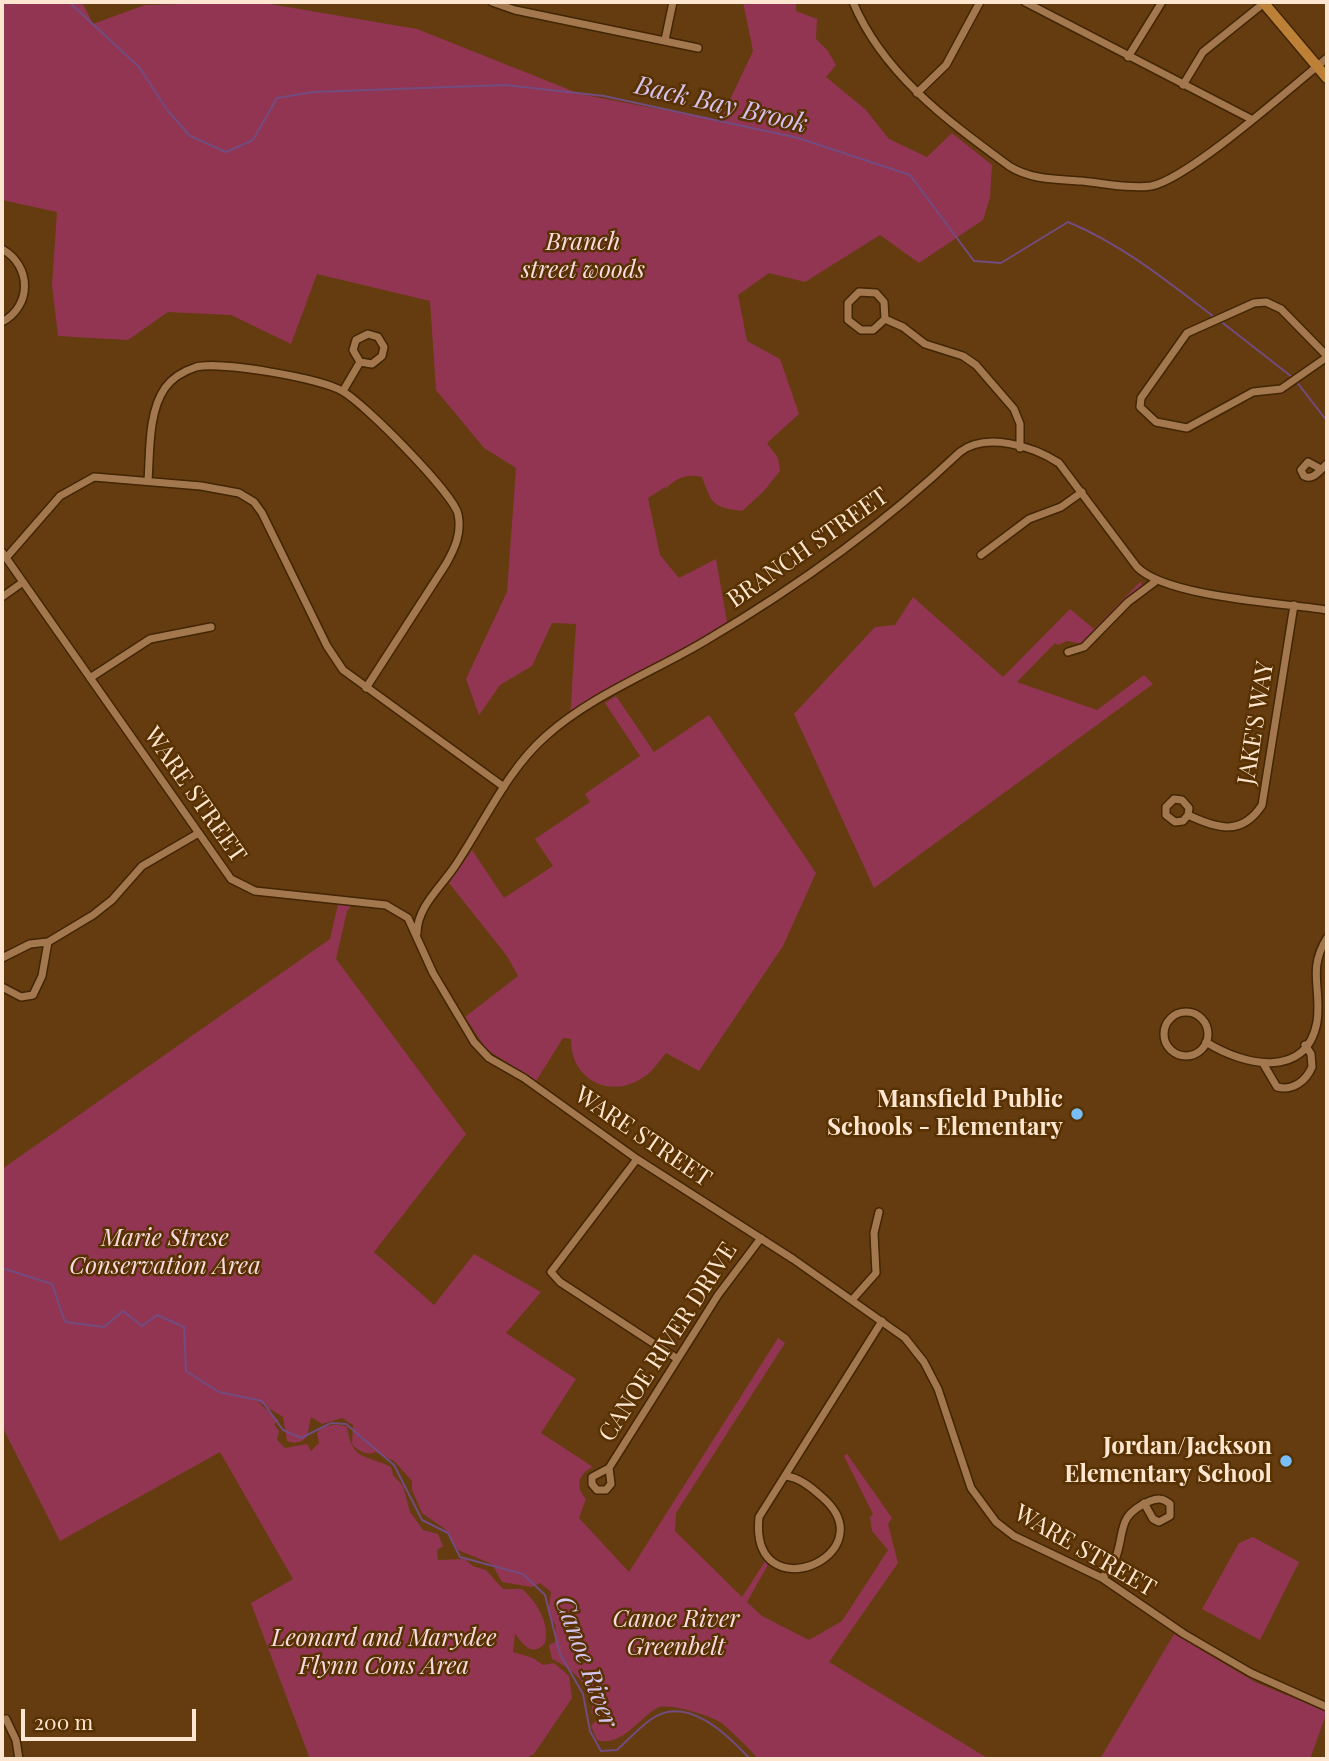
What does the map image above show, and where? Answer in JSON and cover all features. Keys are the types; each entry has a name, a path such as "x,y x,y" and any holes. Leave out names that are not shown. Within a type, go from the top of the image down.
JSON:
{"main road":[{"path":"1264,3 1327,78"}],"street":[{"path":"492,2 514,10 698,48"},
{"path":"665,40 673,2"},
{"path":"853,2 871,39 917,93 1001,160 1024,174 1140,186 1170,178 1251,119 1327,58"},
{"path":"917,93 946,65 980,2"},
{"path":"1025,2 1251,119"},
{"path":"1128,57 1163,2"},
{"path":"1183,85 1203,52 1264,3"},
{"path":"2,249 18,262 25,288 18,308 2,322"},
{"path":"872,291 884,302 885,318 873,330 860,330 848,320 848,303 859,292 872,291"},
{"path":"1254,303 1273,305 1289,315 1327,357 1274,392 1253,393 1183,429 1148,417 1140,407 1140,398 1187,332 1254,303"},
{"path":"885,318 903,327 925,344 963,356 976,365 1014,409 1020,424 1020,448"},
{"path":"364,334 378,337 384,347 382,356 372,364 360,362 354,354 356,340 364,334"},
{"path":"343,391 360,362"},
{"path":"148,481 160,396 174,379 187,371 205,366 301,376 343,391 442,488 457,510 459,525 456,547 366,688"},
{"name":"BRANCH STREET","path":"417,937 417,920 427,903 444,883 504,787 539,742 628,682 726,629 825,563 871,531 964,449 983,442 1020,448 1059,463 1137,567 1156,581"},
{"path":"4,555 60,496 85,480 107,476 226,489 254,502 265,517 331,653 351,678 504,787"},
{"path":"981,555 1029,519 1061,508 1082,492"},
{"name":"WARE STREET","path":"4,555 231,879 241,887 255,891 361,900 386,905 408,918 433,973 480,1049 637,1159 761,1238 905,1338 924,1362 938,1389 971,1488 985,1511 1013,1535 1102,1578 1234,1663 1327,1707"},
{"path":"1068,652 1084,647 1125,605 1156,581 1327,610"},
{"path":"2,597 23,582"},
{"name":"JAKE'S WAY","path":"1188,816 1213,827 1227,829 1244,824 1262,804 1294,605"},
{"path":"90,678 150,639 211,627"},
{"path":"2,958 30,944 48,942 112,900 142,866 197,834"},
{"name":"BRANCH STREET","path":"408,918 427,903"},
{"path":"1206,1042 1246,1062 1264,1065 1286,1059 1305,1045 1316,1023 1315,968 1327,938"},
{"path":"2,987 21,997 33,995 42,976 48,942"},
{"path":"1192,1013 1206,1025 1206,1042 1195,1054 1178,1055 1166,1043 1166,1026 1175,1016 1192,1013"},
{"path":"1264,1065 1277,1087 1286,1088 1298,1084 1312,1067 1311,1054 1305,1045"},
{"path":"637,1159 551,1272 567,1287 676,1359"},
{"path":"852,1300 877,1267 874,1233 879,1212"},
{"name":"CANOE RIVER DRIVE","path":"609,1468 676,1359 761,1238"},
{"path":"785,1476 793,1477 818,1494 831,1506 838,1518 838,1540 834,1548 829,1556 811,1568 792,1569 772,1560 764,1552 758,1534 760,1517 785,1476 882,1321"},
{"path":"1102,1578 1117,1557 1122,1525 1128,1515 1144,1503"},
{"path":"6,1719 16,1740 19,1759"}],"green space":[{"name":"Branch street woods","path":"2,2 82,2 93,24 145,5 258,2 417,29 580,94 720,121 753,51 743,2 796,2 796,11 817,19 816,39 828,51 836,65 826,77 865,109 889,139 927,157 952,133 992,165 990,197 983,220 919,263 880,235 805,282 769,273 738,295 747,341 780,359 799,414 767,443 778,458 780,471 763,492 742,511 714,503 702,477 696,476 681,478 664,491 667,486 648,498 660,555 679,578 716,559 728,628 570,719 576,624 552,623 532,666 500,685 479,715 466,679 507,592 516,468 484,448 436,390 430,301 317,274 291,344 231,315 168,312 128,340 58,336 52,285 57,212 2,200"},
{"path":"1141,581 1142,588 1130,595 1083,644 1067,641 1058,645 1055,643 1017,682 1097,710 1144,675 1153,684 874,888 794,714 875,627 895,625 913,597 1003,677 1070,609 1094,629"},
{"path":"616,696 654,752 709,715 816,873 783,946 699,1071 666,1053 651,1071 639,1080 614,1087 602,1085 583,1073 576,1064 571,1039 563,1038 536,1081 486,1049 465,1017 518,976 507,956 449,883 472,850 504,898 553,866 535,839 590,802 585,794 640,756 605,703"},
{"path":"338,904 352,905 347,911 336,959 466,1134 374,1252 434,1305 474,1254 541,1292 506,1333 576,1379 541,1433 593,1467 581,1477 580,1490 586,1499 579,1518 629,1572 778,1338 785,1343 676,1513 675,1531 742,1597 766,1560 769,1563 747,1602 762,1616 809,1640 842,1621 888,1550 872,1531 870,1517 873,1514 844,1456 847,1454 892,1518 888,1524 898,1563 829,1662 989,1759 758,1759 718,1721 671,1707 657,1708 614,1740 597,1740 591,1726 599,1717 591,1713 591,1696 587,1688 567,1668 552,1659 549,1645 555,1642 556,1626 548,1613 551,1592 540,1583 532,1587 502,1582 492,1564 458,1550 445,1529 422,1513 412,1490 412,1481 394,1461 376,1452 363,1452 354,1447 353,1425 342,1418 322,1424 311,1417 307,1437 300,1442 290,1442 287,1441 283,1417 257,1401 279,1421 274,1424 279,1431 277,1440 285,1448 307,1444 311,1451 319,1443 317,1433 323,1428 335,1425 347,1427 352,1446 356,1451 391,1467 393,1475 403,1486 410,1512 423,1530 438,1534 443,1546 437,1550 438,1560 465,1559 473,1566 486,1570 503,1589 522,1589 532,1600 544,1620 545,1643 536,1649 528,1648 515,1633 513,1652 533,1658 543,1665 554,1663 569,1676 572,1698 534,1754 524,1759 310,1759 251,1603 293,1579 220,1452 60,1541 2,1426 2,1169 330,939"},
{"path":"1253,1537 1299,1562 1260,1640 1202,1609 1239,1543"},
{"path":"1174,1634 1255,1682 1327,1712 1310,1759 1100,1759"}],"waterway":[{"name":"Back Bay Brook","path":"69,2 139,67 168,111 190,136 226,152 253,140 277,98 313,92 505,85 604,96 798,138 910,175 974,261 1001,263 1068,222 1126,253 1214,317"},
{"name":"Back Bay Brook","path":"1219,320 1292,377"},
{"name":"Back Bay Brook","path":"1296,381 1327,421"},
{"name":"Canoe River","path":"2,1268 52,1284 65,1322 104,1327 123,1311 142,1326 157,1315 184,1327 186,1371 219,1392 262,1401 283,1430 301,1438 331,1423 346,1424 394,1465 422,1520 448,1533 460,1557 523,1574 545,1595 560,1654 583,1694 590,1731 601,1751 617,1750 650,1720 664,1713 678,1711 705,1720 750,1759"}],"place":[{"name":"Mansfield Public Schools - Elementary","path":"1077,1114"},
{"name":"Jordan/Jackson Elementary School","path":"1286,1461"}],"park label":[{"name":"Marie Strese Conservation Area","path":"165,1253"},
{"name":"Canoe River Greenbelt","path":"676,1634"},
{"name":"Leonard and Marydee Flynn Cons Area","path":"384,1653"}]}
